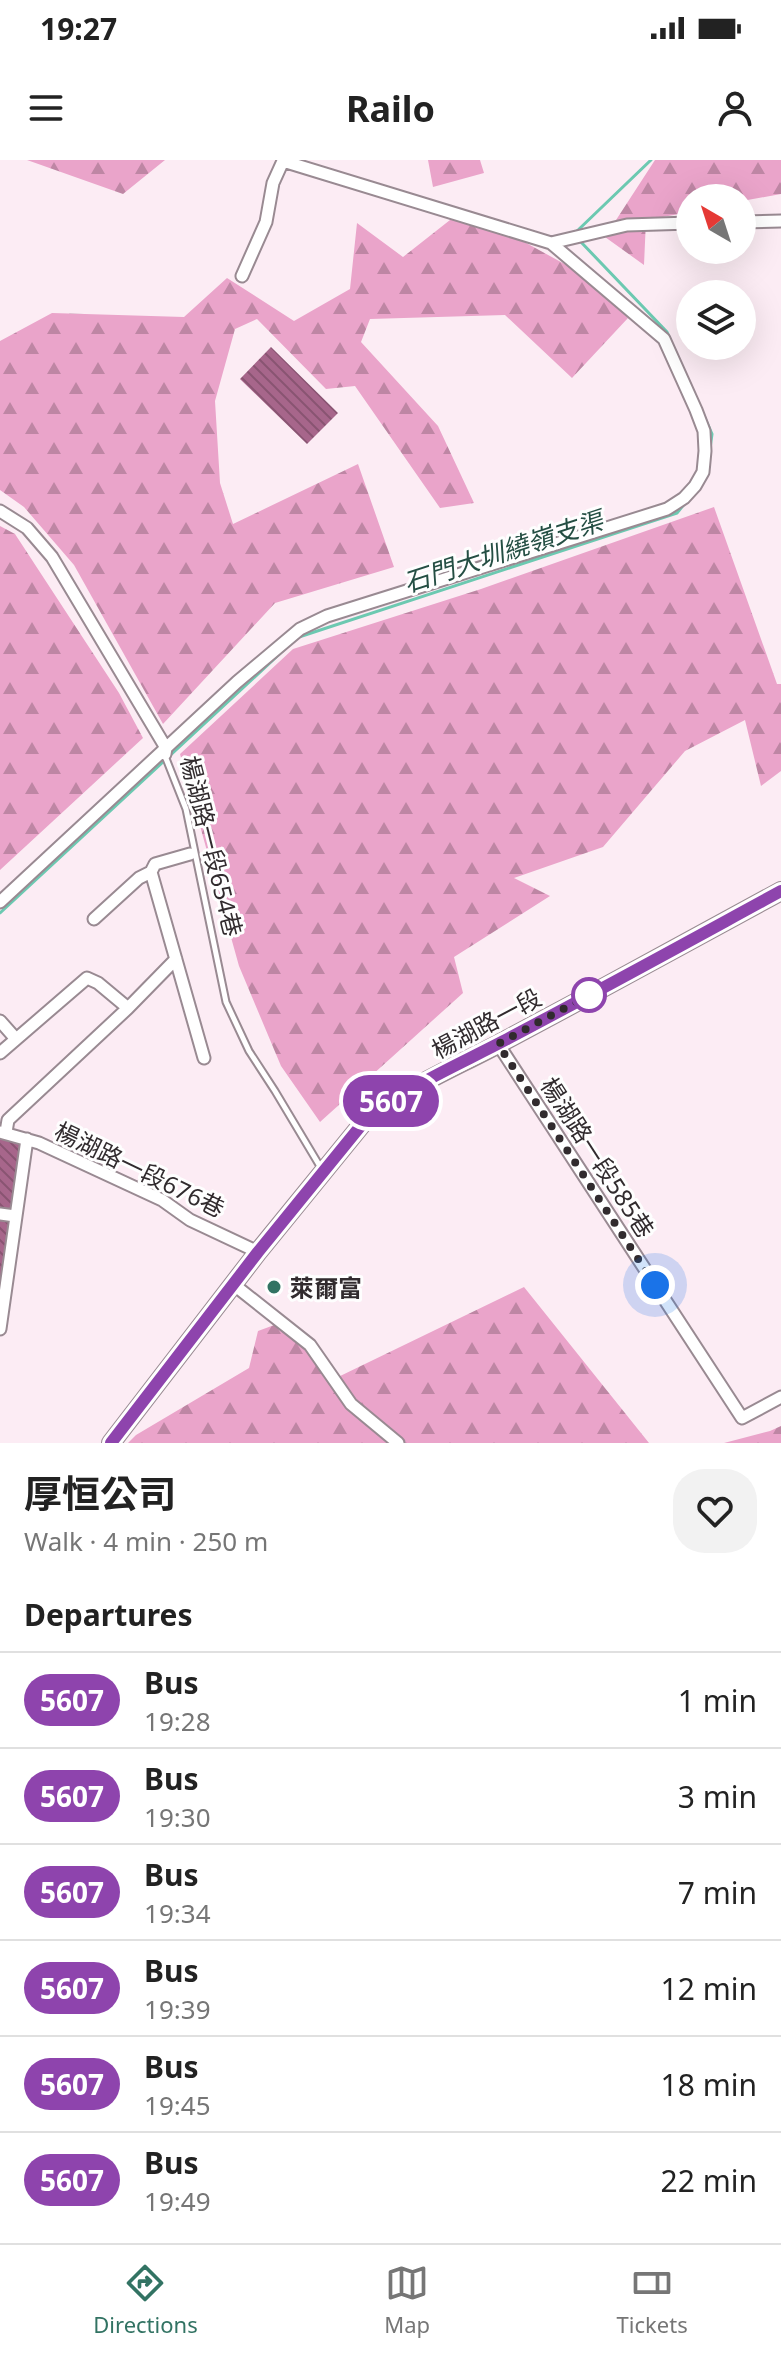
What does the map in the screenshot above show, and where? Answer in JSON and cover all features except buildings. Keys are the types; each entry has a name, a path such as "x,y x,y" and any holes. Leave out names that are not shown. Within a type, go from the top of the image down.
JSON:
{"street":[{"path":"0,902 237,682 300,629 327,616 647,516 684,498 703,472 704,431 664,339 551,243 283,161 273,183 266,222 242,276"},
{"path":"756,222 781,221"},
{"path":"551,243 627,225 676,223"},
{"name":"楊湖路一段654巷","path":"0,511 27,528 52,557 166,751"},
{"path":"94,919 139,878 151,872 155,864 190,854"},
{"path":"151,872 204,1058"},
{"name":"楊湖路一段","path":"111,1443 258,1252 363,1123 384,1105 781,891"},
{"path":"4,1124 176,959"},
{"path":"0,1053 87,978 98,983 128,1008"},
{"path":"0,1021 16,1039"},
{"name":"楊湖路一段585巷","path":"498,1044 742,1418 781,1397"},
{"name":"楊湖路一段676巷","path":"4,1124 27,1139 162,1200 190,1220 258,1252"},
{"path":"0,1329 4,1277 27,1139"},
{"path":"0,1214 15,1216"},
{"path":"233,1284 310,1345 351,1404 398,1443"}],"lane":[{"name":"楊湖路一段654巷","path":"166,751 186,809 226,1002 249,1051 323,1172"}],"green space":[{"path":"27,160 165,160 123,194"},
{"path":"428,160 480,160 484,173 433,187"},
{"path":"655,160 781,160 781,194 756,198 756,184 676,184 676,215 646,220 644,265 605,237"},
{"path":"464,209 581,273 628,318 572,378 505,315 370,319 361,342 438,426 474,503 440,508 355,386 326,389 257,319 235,329 215,401 220,483 233,524 358,464 394,567 275,603 163,724 74,565 24,507 0,490 0,341 52,313 184,317 227,278 294,321 350,289 357,223 403,257"},
{"path":"714,507 777,684 781,684 781,771 761,786 745,720 685,751 603,847 514,878 550,896 454,957 463,993 320,1122 281,1066 239,966 180,754 293,649 481,589"},
{"path":"0,526 15,534 119,693 143,738 0,870"},
{"path":"524,1287 649,1443 128,1443 136,1435 249,1368 258,1331 277,1324 336,1378"},
{"path":"781,1426 781,1443 724,1443 770,1431"}],"waterway":[{"name":"石門大圳繞嶺支渠","path":"576,232 651,160"},
{"name":"石門大圳繞嶺支渠","path":"580,241 667,332 670,339"},
{"name":"石門大圳繞嶺支渠","path":"702,411 712,434 710,449"},
{"name":"石門大圳繞嶺支渠","path":"299,637 677,513 686,502"},
{"name":"石門大圳繞嶺支渠","path":"0,913 287,647"}],"bus line":[{"name":"5607","path":"111,1443 258,1252 363,1123 384,1105 781,891"}],"place":[{"name":"萊爾富","path":"274,1287"}],"route":[{"path":"589,995 498,1044 655,1285"}]}
